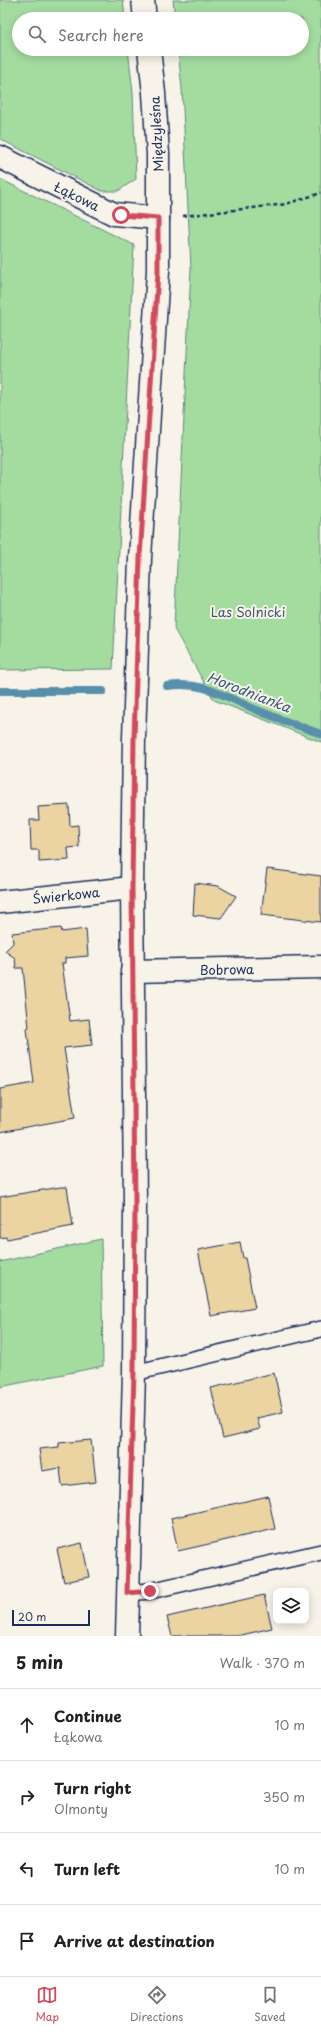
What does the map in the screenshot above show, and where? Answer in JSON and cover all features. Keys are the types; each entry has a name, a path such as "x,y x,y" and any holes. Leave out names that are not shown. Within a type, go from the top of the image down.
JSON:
{"street":[{"path":"143,0 145,12"},
{"name":"Międzyleśna","path":"127,1636 134,1373 135,1202 132,888 134,738 140,558 158,272 158,146 150,56"},
{"name":"Łąkowa","path":"0,158 114,214 158,218"},
{"name":"Świerkowa","path":"0,902 132,888"},
{"name":"Bobrowa","path":"132,971 321,967"}],"lane":[{"path":"134,1373 321,1329"},
{"path":"127,1593 150,1591 321,1552"}],"path":[{"path":"158,218 212,214 286,204 321,192"}],"green space":[{"path":"0,0 123,0 124,12 12,12 12,56 129,56 133,93 136,179 118,191 102,191 0,139"},
{"name":"Las Solnicki","path":"173,0 321,0 321,742 214,700 174,629 191,268 182,89 179,56 309,56 309,12 174,12"},
{"path":"0,179 134,245 113,669 0,670"},
{"path":"101,1239 103,1366 0,1387 0,1262"}],"building":[{"path":"69,805 70,826 78,825 79,847 68,848 69,860 39,862 39,850 31,850 30,820 39,820 38,807"},
{"path":"267,869 321,876 321,922 261,915"},
{"path":"195,883 218,886 236,896 221,918 193,915"},
{"path":"61,928 62,932 86,929 88,956 65,958 65,963 62,963 70,1021 89,1019 92,1045 64,1048 75,1118 0,1132 0,1089 34,1083 27,1029 29,1028 23,968 16,968 15,958 5,951 13,943 12,933"},
{"path":"67,1187 73,1226 7,1239 6,1237 0,1238 0,1197"},
{"path":"240,1242 243,1258 245,1258 255,1308 211,1316 198,1250"},
{"path":"274,1373 283,1412 257,1418 260,1429 223,1438 211,1388"},
{"path":"91,1440 96,1482 62,1486 60,1468 42,1471 39,1449 59,1447 59,1443"},
{"path":"268,1496 275,1529 178,1551 171,1518"},
{"path":"82,1543 89,1577 64,1582 57,1549"},
{"path":"264,1595 272,1628 237,1636 172,1636 167,1617"}],"waterway":[{"name":"Horodnianka","path":"167,686 193,686 214,691 245,705 321,734"},
{"name":"Horodnianka","path":"0,691 103,691"}],"route":[{"path":"121,215 158,218 158,272 140,558 134,738 132,888 135,1202 134,1373 127,1593 150,1591"}]}
